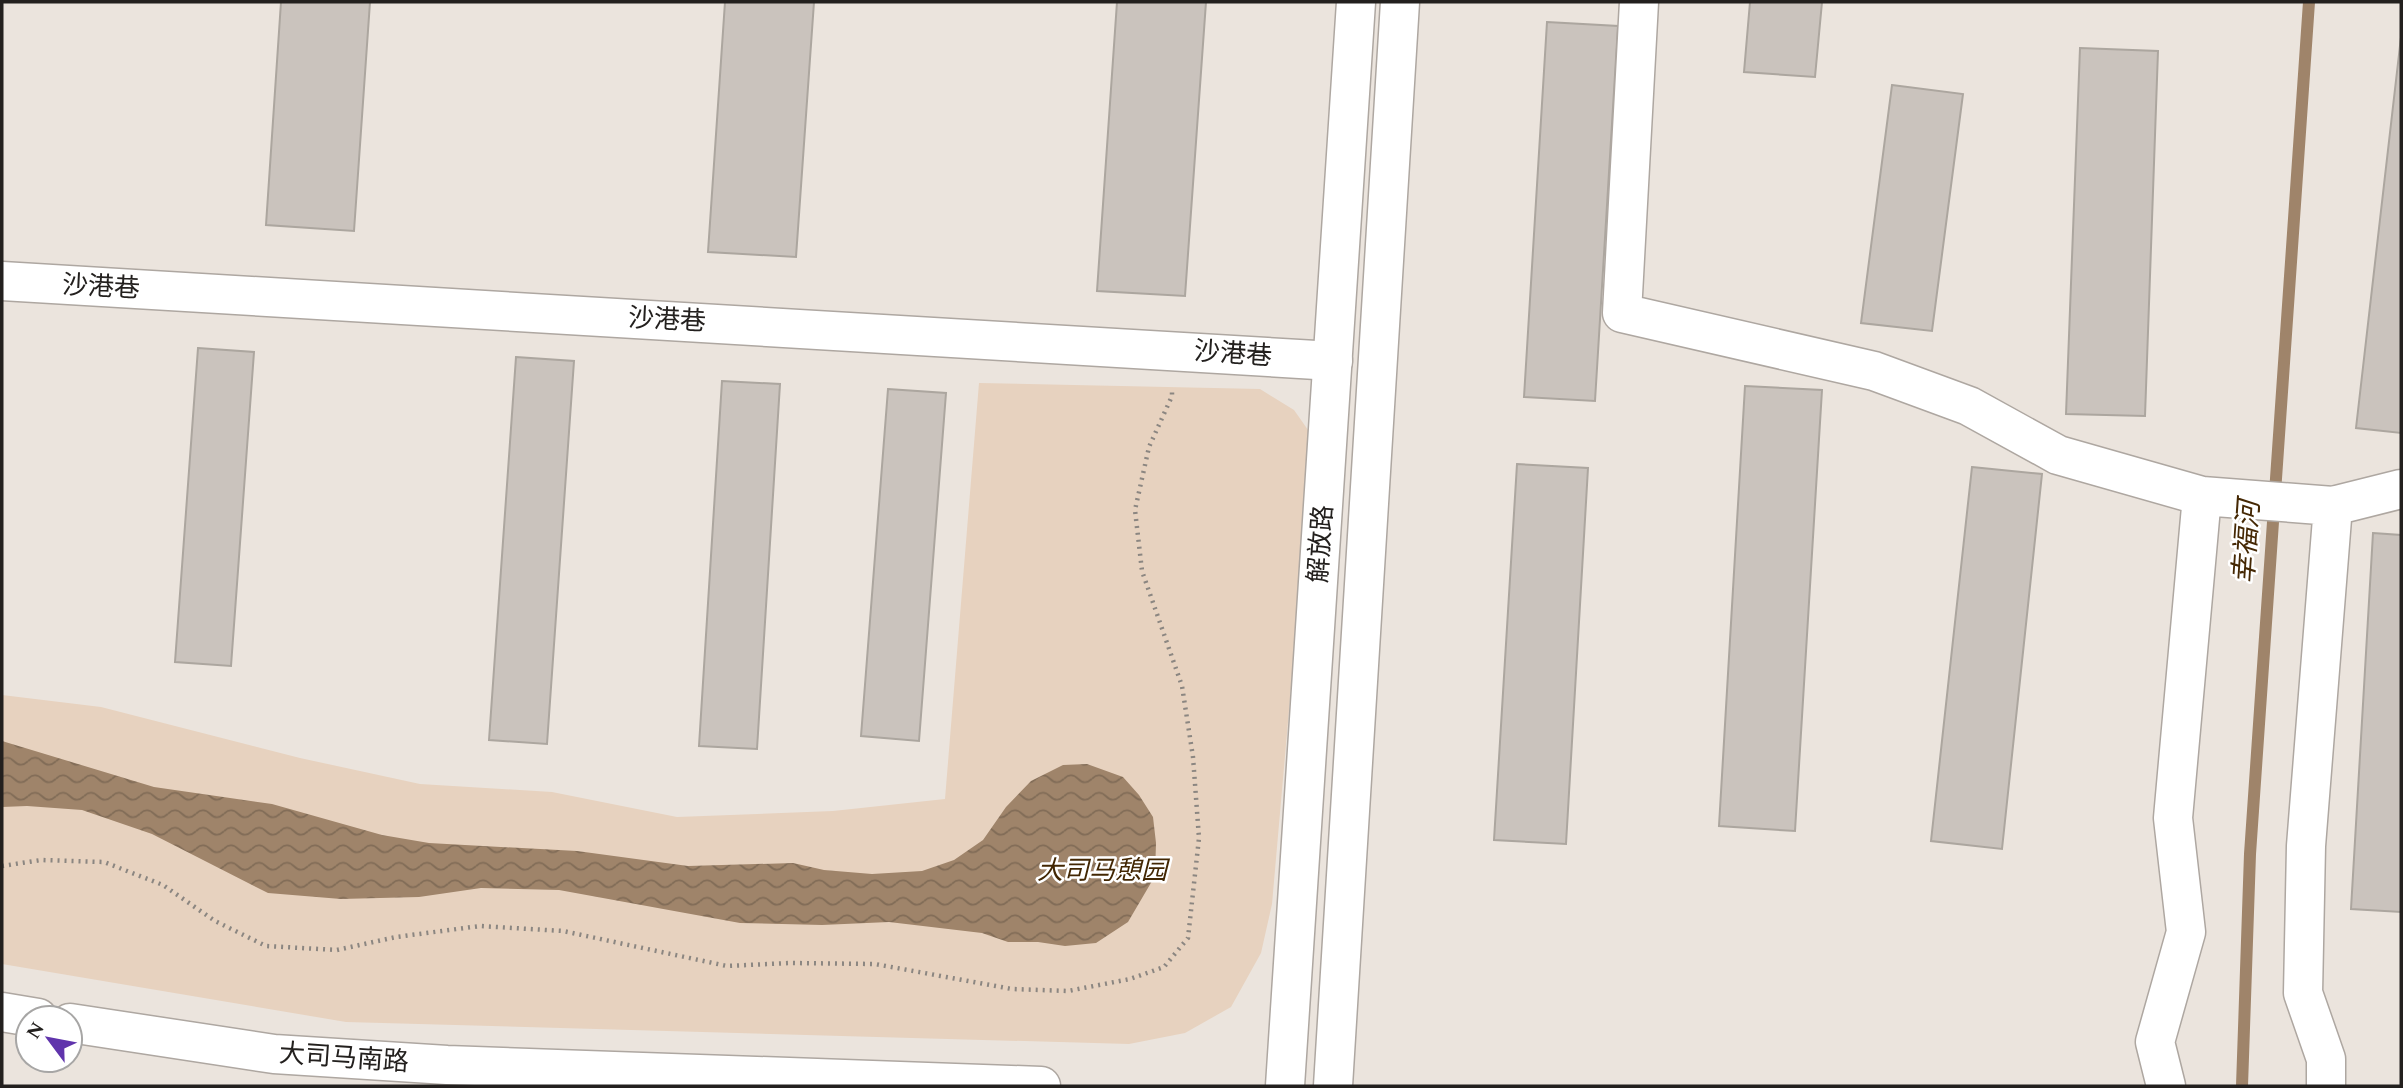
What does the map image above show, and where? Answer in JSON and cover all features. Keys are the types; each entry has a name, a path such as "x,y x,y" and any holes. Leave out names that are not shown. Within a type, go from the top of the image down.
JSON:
{"street":[{"name":"解放路","path":"1285,1086 1356,2"},
{"name":"解放路","path":"1333,1086 1401,2"},
{"path":"1639,2 1622,313 1874,371 1969,406 2058,455 2203,496 2314,505 2401,489"},
{"name":"沙港巷","path":"2,281 1333,361"},
{"path":"2166,1086 2155,1042 2186,932 2173,818 2203,496"},
{"path":"2314,505 2303,993 2326,1059 2326,1086"},
{"name":"大司马南路","path":"84,1026 274,1054 447,1065 1041,1086"}],"path":[{"path":"2,866 41,860 104,862 163,885 215,921 266,946 337,950 396,937 480,926 563,931 727,966 790,963 875,964 1012,989 1068,991 1130,979 1164,967 1188,938 1199,838 1193,757 1182,686 1142,570 1135,510 1149,447 1171,397 1176,350"}],"green space":[{"name":"大司马憩园","path":"979,383 1260,389 1294,410 1313,437 1272,904 1261,953 1231,1007 1185,1033 1129,1044 346,1022 2,964 2,695 101,707 300,758 420,784 552,792 677,817 833,811 945,799"}],"water":[{"path":"2,741 154,787 272,804 382,835 429,843 577,851 688,866 793,863 824,870 872,874 922,871 954,860 983,840 1006,807 1031,781 1063,765 1087,764 1123,777 1153,817 1156,843 1155,876 1128,922 1096,943 1065,946 1038,942 1008,942 982,933 889,922 822,925 740,923 559,890 481,888 419,897 341,899 268,893 152,834 82,810 2,807"}],"building":[{"path":"281,2 370,2 354,231 266,225"},
{"path":"725,2 814,2 796,257 708,252"},
{"path":"1117,2 1206,2 1185,296 1097,291"},
{"path":"1750,2 1822,2 1815,77 1744,72"},
{"path":"1547,22 1618,26 1595,401 1524,397"},
{"path":"2401,37 2401,433 2356,428"},
{"path":"2080,48 2158,51 2145,416 2066,414"},
{"path":"1892,85 1963,94 1932,331 1861,323"},
{"path":"198,348 254,352 231,666 175,662"},
{"path":"516,357 574,361 547,744 489,740"},
{"path":"722,381 780,384 757,749 699,746"},
{"path":"1745,386 1822,390 1795,831 1719,826"},
{"path":"888,389 946,393 919,741 861,736"},
{"path":"1517,464 1588,468 1566,844 1494,840"},
{"path":"1972,467 2042,474 2002,849 1931,841"},
{"path":"2373,533 2401,535 2401,912 2351,909"}],"waterway":[{"name":"幸福河","path":"2242,1086 2250,854 2309,2"}]}
